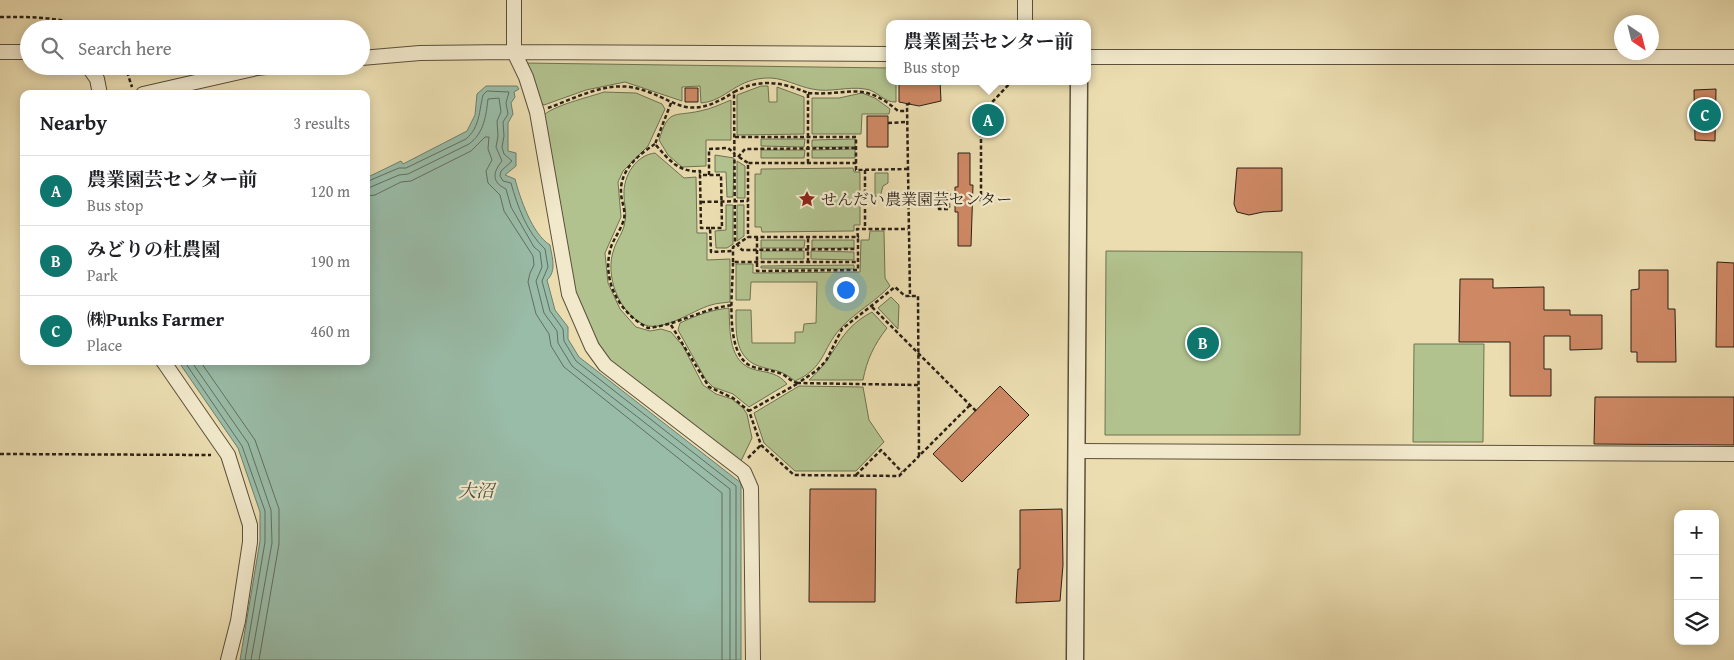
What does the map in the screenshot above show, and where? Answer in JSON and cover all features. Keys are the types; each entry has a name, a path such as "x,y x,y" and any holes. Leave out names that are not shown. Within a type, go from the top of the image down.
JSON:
{"street":[{"path":"514,0 514,52 526,77 537,112 568,288 598,358 738,468 749,480 751,488 753,660"},
{"path":"1025,0 1025,20"},
{"path":"0,52 20,52"},
{"path":"370,57 420,53 514,52 886,54"},
{"path":"1091,58 1734,57"},
{"path":"94,75 99,90"},
{"path":"161,90 226,75"},
{"path":"1075,660 1080,85"},
{"path":"166,365 228,455 250,525 250,542 238,621 228,660"},
{"path":"1077,451 1734,454"}],"path":[{"path":"0,17 69,20"},
{"path":"128,75 133,90"},
{"path":"537,112 586,94 620,87 630,88 680,106 702,107 721,100 744,86 762,82 784,84 808,93 831,94 865,90 879,97 898,111 907,111"},
{"path":"972,200 981,200 981,114 1008,85"},
{"path":"734,92 737,244 742,250 857,249"},
{"path":"808,93 808,163"},
{"path":"671,103 655,144 636,158 624,175 621,193 624,219 611,246 608,265 614,293 627,314 648,328 672,325 710,308 733,305"},
{"path":"910,103 907,105 910,297"},
{"path":"888,123 907,122"},
{"path":"735,137 856,137 856,170 908,169"},
{"path":"655,144 678,167 688,172 700,171 700,175 700,202 701,228 722,228 721,175 700,175"},
{"path":"709,175 709,149 728,148 748,163 856,163"},
{"path":"738,157 745,149 856,148"},
{"path":"748,163 748,237"},
{"path":"865,170 865,229"},
{"path":"939,192 950,192 949,209 939,209 939,200 939,192"},
{"path":"950,200 955,199"},
{"path":"908,200 939,200"},
{"path":"700,202 748,201"},
{"path":"710,228 711,252 733,251"},
{"path":"757,237 757,271 858,270 858,229 908,229"},
{"path":"858,237 748,237 733,247 733,339 742,358 749,365 781,373 792,382 918,385"},
{"path":"808,237 808,262"},
{"path":"733,262 858,262"},
{"path":"748,411 798,383 826,361 842,329 895,287 910,297 918,296 919,456"},
{"path":"872,307 976,411"},
{"path":"672,325 709,387 733,398 748,411 761,445 794,476 898,476 970,405"},
{"path":"738,468 761,445"},
{"path":"856,476 882,450 902,472"},
{"path":"0,454 228,455"}],"green space":[{"path":"523,63 886,68 886,85 896,85 896,102 888,101 865,89 819,90 771,78 749,81 718,98 701,103 700,86 682,87 682,101 625,82 586,90 544,105 539,101"},
{"path":"761,86 768,86 769,102 777,102 777,87 804,97 804,134 737,135 737,95"},
{"path":"604,92 636,93 662,104 665,109 648,146 623,171 618,182 621,217 605,253 608,283 620,309 636,327 650,331 661,329 671,332 683,346 703,385 716,394 732,399 743,408 747,414 752,438 741,461 735,461 681,414 607,360 573,293 542,117 553,109"},
{"path":"862,93 875,98 890,109 889,114 862,114 861,134 812,134 812,98 839,98"},
{"path":"731,100 731,140 706,140 706,166 682,167 668,155 659,140 669,118 678,114 708,109"},
{"path":"761,139 805,139 804,147 761,146"},
{"path":"855,139 855,147 812,147 812,140"},
{"path":"855,149 855,158 812,158 812,150"},
{"path":"761,150 805,150 804,158 761,158"},
{"path":"655,153 684,178 696,177 697,233 707,233 707,260 730,259 730,302 711,305 661,326 645,325 628,312 616,293 611,270 611,259 622,232 626,214 624,188 628,174 642,158"},
{"path":"715,155 734,158 733,197 727,197 726,172 715,172"},
{"path":"737,161 745,166 745,198 737,198"},
{"path":"853,168 854,172 860,172 860,225 854,225 854,231 762,232 761,227 755,227 755,174 761,174 761,169"},
{"path":"875,173 888,173 888,183 883,186 880,197 875,196"},
{"path":"726,205 733,205 733,244 727,248 716,248 715,231 726,230"},
{"path":"737,205 744,205 744,236 737,241"},
{"path":"870,231 884,231 885,278 890,286 840,329 818,364 805,376 795,381 779,372 749,361 740,348 738,341 736,310 751,310 752,343 795,343 795,332 803,332 804,324 816,323 817,282 751,282 750,300 736,300 736,264 753,264 753,273 860,272 861,240 869,240"},
{"path":"761,240 805,240 804,248 761,248"},
{"path":"812,240 854,240 854,248 812,248"},
{"path":"761,251 804,251 804,259 761,259"},
{"path":"811,251 854,252 854,260 811,259"},
{"path":"1106,251 1302,252 1300,435 1105,435"},
{"path":"854,265 854,269 761,268 761,266"},
{"path":"891,297 899,305 898,329 878,308"},
{"path":"729,308 732,345 740,361 747,367 777,376 787,384 749,407 733,394 713,387 706,380 678,330 680,323 686,320 698,315"},
{"path":"872,312 887,328 872,352 863,380 809,380 819,371 851,327"},
{"path":"1414,344 1484,344 1483,442 1413,442"},
{"path":"799,386 863,387 869,420 884,442 856,471 795,471 764,443 754,413"}],"water":[{"name":"大沼","path":"486,86 517,86 519,89 514,92 515,97 511,103 513,114 508,123 508,151 516,153 516,166 505,175 515,179 532,224 550,245 553,268 547,280 555,310 568,327 568,339 579,357 741,483 741,660 240,660 260,541 260,512 238,448 181,365 370,365 370,176 401,161 403,164 467,131 475,115 477,94"}],"building":[{"path":"899,85 940,85 941,101 919,106 899,102"},
{"path":"685,88 698,88 698,102 685,102"},
{"path":"1716,89 1715,141 1695,140 1694,90"},
{"path":"867,116 888,116 888,147 867,147"},
{"path":"958,153 970,153 970,185 973,185 971,246 958,246 958,212 955,212 955,187 958,187"},
{"path":"1237,168 1282,168 1282,211 1249,215 1237,212 1234,204"},
{"path":"1717,262 1734,263 1734,347 1716,347"},
{"path":"1639,270 1668,270 1668,309 1675,309 1676,362 1637,362 1637,352 1631,352 1631,290 1639,289"},
{"path":"1460,279 1493,279 1493,288 1544,287 1544,310 1570,310 1570,315 1602,315 1602,349 1570,350 1570,336 1544,336 1544,369 1551,369 1551,396 1510,396 1510,342 1459,342"},
{"path":"1000,386 1029,415 962,482 933,454"},
{"path":"1595,397 1734,397 1734,445 1594,444"},
{"path":"810,489 876,489 875,602 809,602"},
{"path":"1062,509 1063,565 1060,601 1016,603 1018,569 1020,569 1020,510"}],"place":[{"name":"㈱Punks Farmer","path":"1705,115"},
{"name":"農業園芸センター前","path":"988,120"},
{"name":"せんだい農業園芸センター","path":"807,199"},
{"name":"みどりの杜農園","path":"1203,343"}]}
